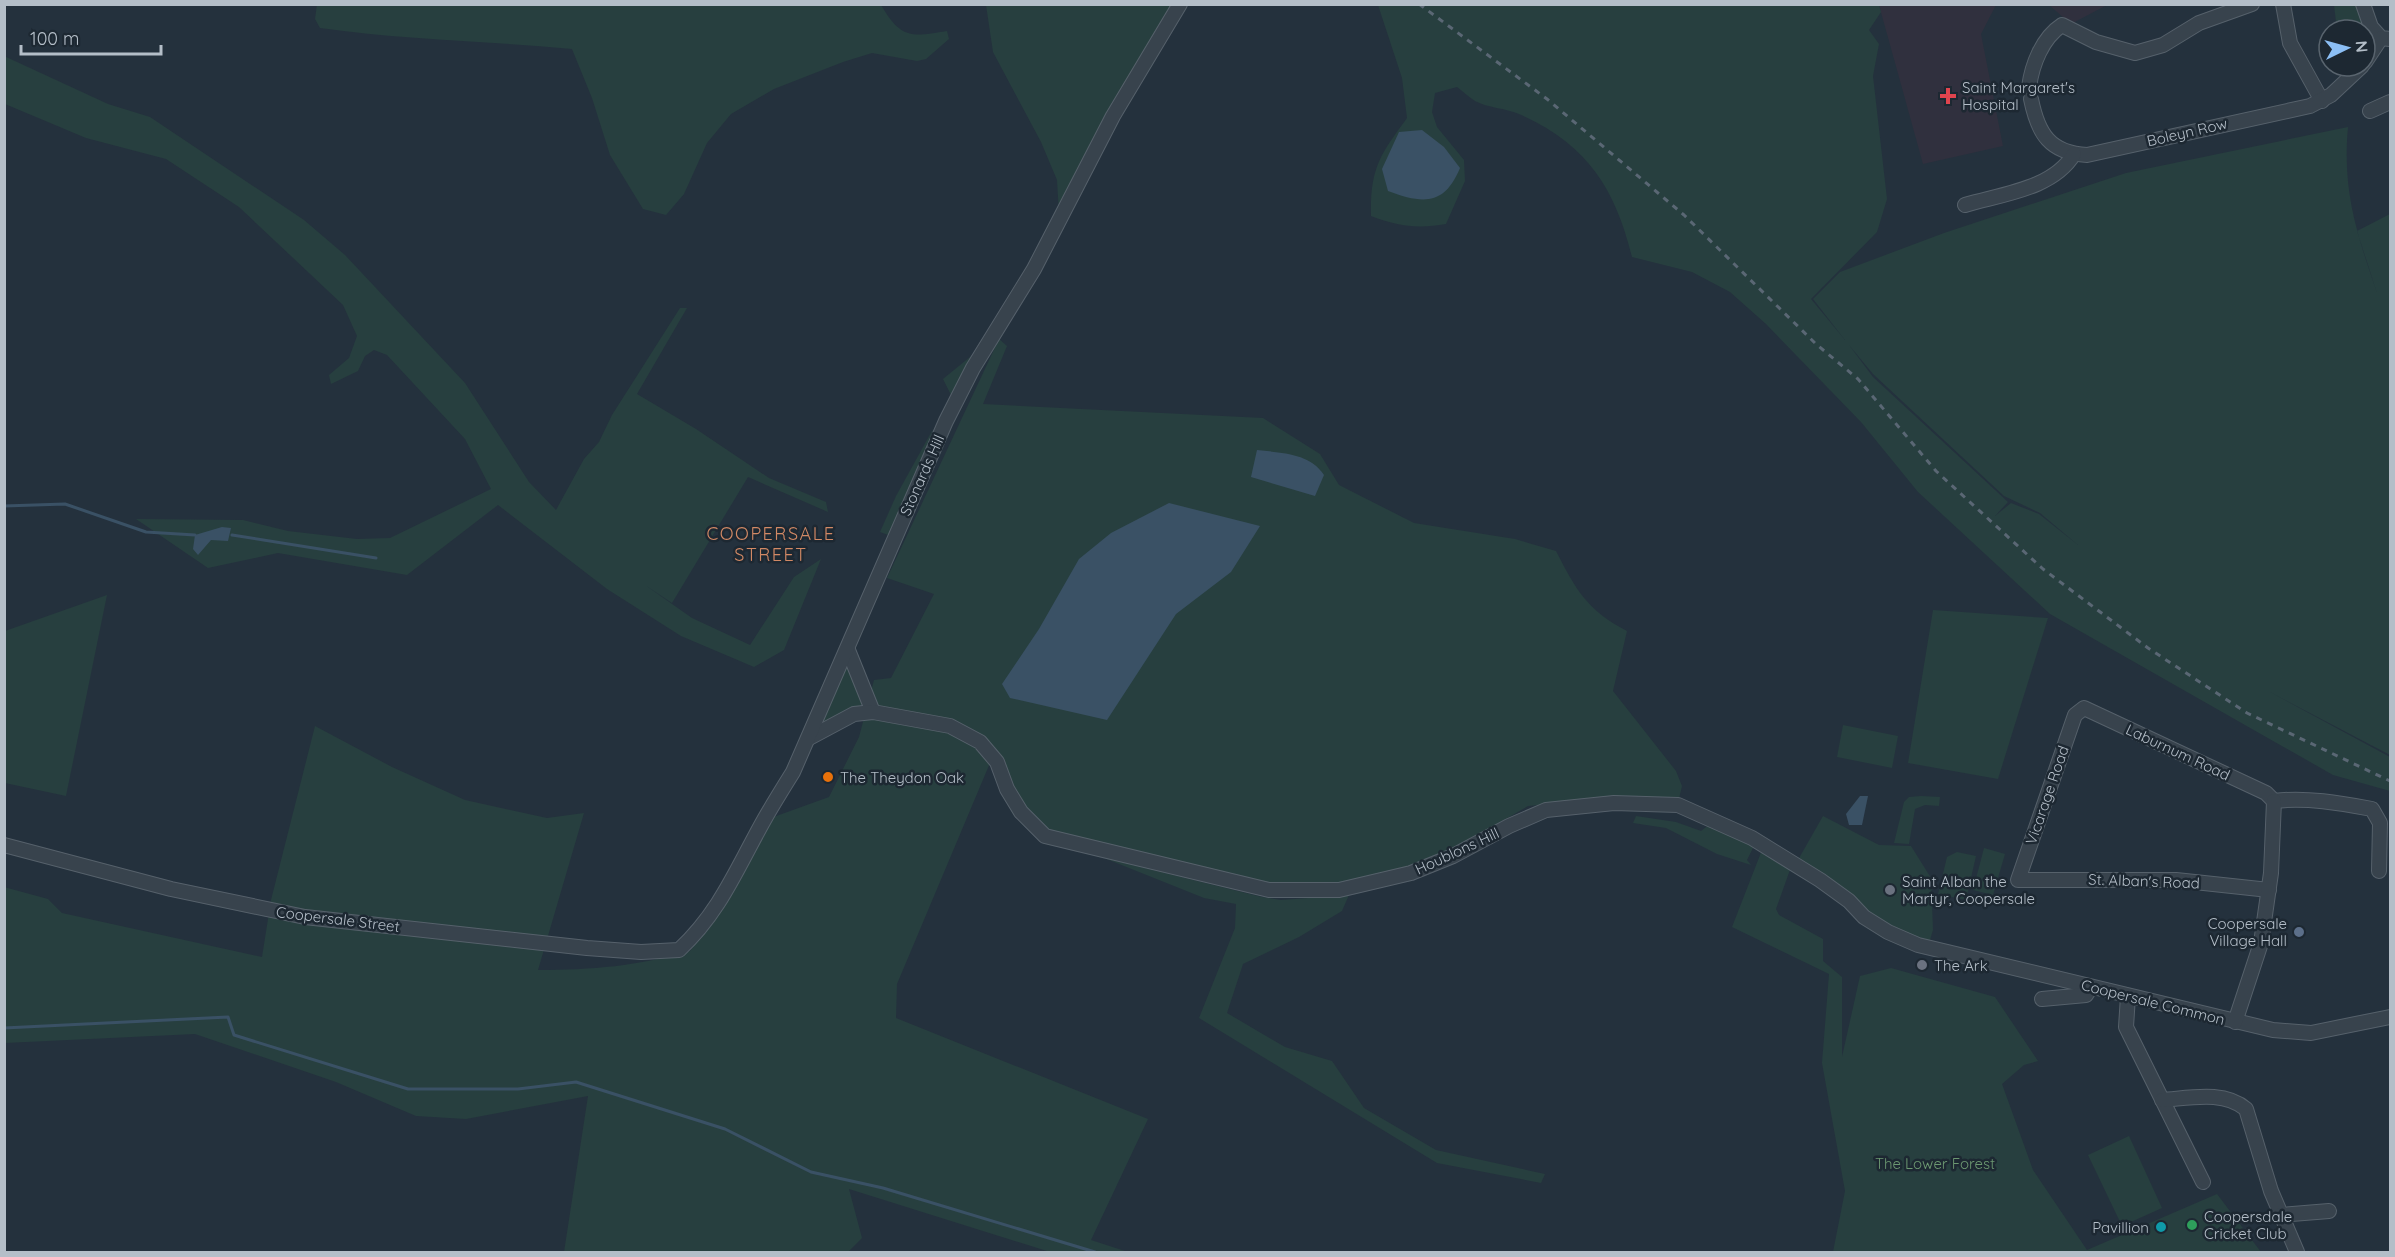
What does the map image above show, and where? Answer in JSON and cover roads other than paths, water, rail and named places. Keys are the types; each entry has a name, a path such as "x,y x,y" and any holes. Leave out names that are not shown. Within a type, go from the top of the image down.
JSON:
{"street":[{"name":"Stonards Hill","path":"679,950 702,929 732,882 811,737 912,496 967,379 1034,269 1113,116 1180,4"},
{"path":"1965,204 2048,180 2065,169 2074,154 2049,142 2042,132 2030,93 2031,70 2050,34 2062,25 2096,42 2135,54 2163,45 2199,23 2253,4"},
{"path":"2283,4 2290,43 2322,101"},
{"path":"2363,4 2371,27 2386,38"},
{"name":"Boleyn Row","path":"2074,154 2098,154 2322,101 2348,78"},
{"path":"2370,111 2391,102"},
{"path":"848,650 873,712"},
{"name":"Laburnum Road","path":"2078,710 2084,708 2266,793 2274,801"},
{"name":"Vicarage Road","path":"2018,880 2078,710"},
{"name":"Houblons Hill","path":"811,737 854,714 873,712 950,726 980,742 997,762 1007,789 1021,812 1045,836 1269,890 1339,890 1411,873 1453,856 1509,826 1546,810 1614,803 1678,805 1752,838 1820,880 1849,901 1864,917 1888,932 1918,945"},
{"path":"2235,1022 2261,943 2269,890 2274,801 2298,799 2346,803 2372,809 2380,823 2385,844 2379,871"},
{"name":"Coopersale Street","path":"4,845 171,889 305,917 587,948 641,952 679,950"},
{"name":"St. Alban's Road","path":"2018,880 2176,880 2269,890"},
{"name":"Coopersale Common","path":"1918,945 2273,1030 2311,1033 2391,1017"},
{"path":"2042,999 2086,996 2091,987"},
{"path":"2128,996 2126,1028 2203,1182"},
{"path":"2162,1100 2222,1097 2236,1100 2246,1109 2260,1160 2297,1252"},
{"path":"2281,1215 2329,1211"}],"waterway":[{"path":"4,506 65,504 146,532 195,535"},
{"path":"232,535 376,558"},
{"path":"4,1028 228,1017 234,1035 408,1089 518,1089 576,1082 725,1129 811,1172 883,1188 1095,1252"}],"railway":[{"path":"1419,4 1547,99 1684,215 1816,344 1858,379 1936,471 2043,569 2148,648 2247,713 2390,781"}],"place":[{"name":"Saint Margaret's Hospital","path":"1948,96"},
{"name":"The Theydon Oak","path":"828,777"},
{"name":"Saint Alban the Martyr, Coopersale","path":"1890,890"},
{"name":"Coopersale Village Hall","path":"2299,932"},
{"name":"The Ark","path":"1922,965"},
{"name":"Coopersdale Cricket Club","path":"2192,1225"},
{"name":"Pavillion","path":"2161,1227"}],"district":[{"name":"COOPERSALE STREET","path":"771,543"}],"park label":[{"name":"The Lower Forest","path":"1935,1163"}]}
